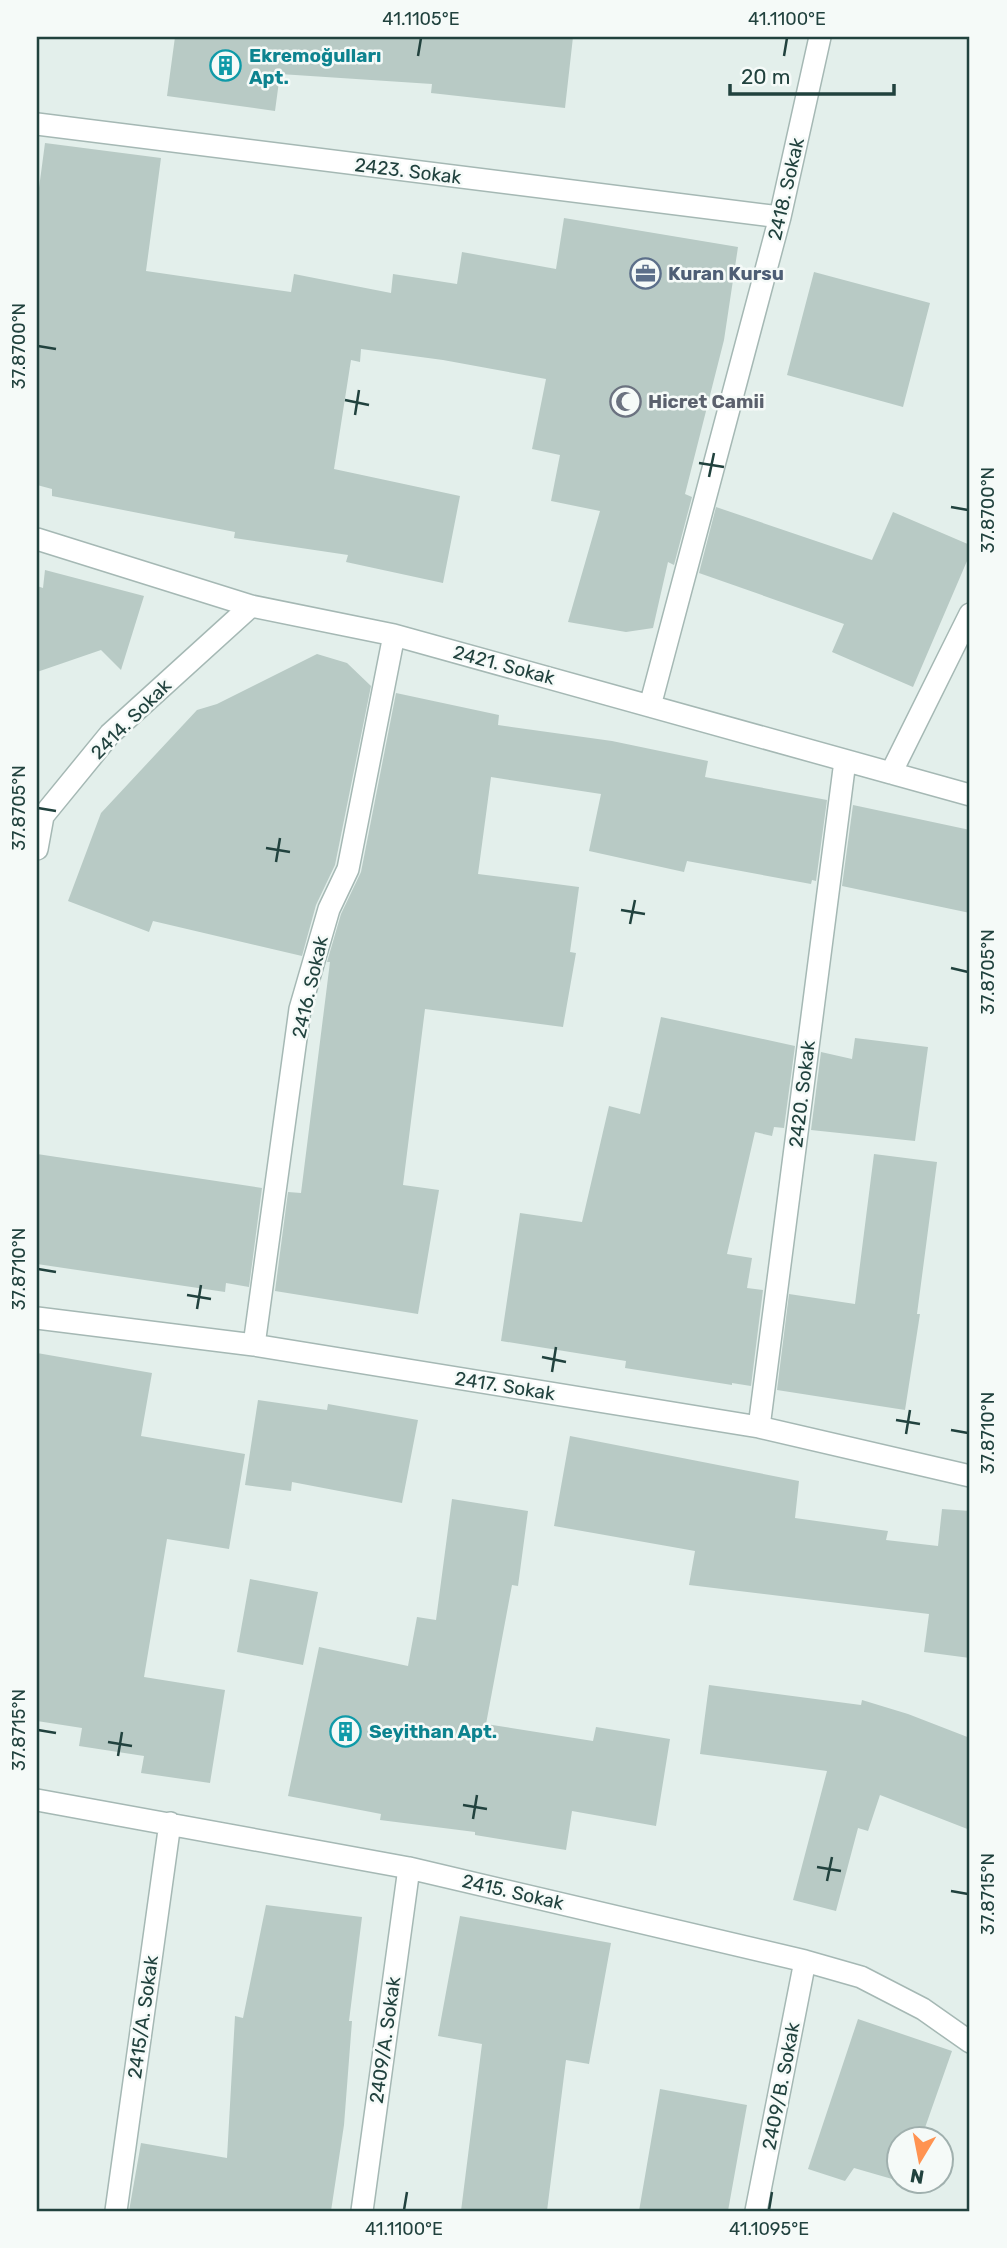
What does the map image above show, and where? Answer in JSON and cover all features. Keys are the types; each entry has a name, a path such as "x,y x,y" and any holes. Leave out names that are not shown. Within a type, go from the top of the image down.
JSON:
{"street":[{"name":"2418. Sokak","path":"650,706 780,217 820,37"},
{"name":"2423. Sokak","path":"37,124 780,217"},
{"name":"2421. Sokak","path":"37,539 251,606 394,635 970,794"},
{"name":"2414. Sokak","path":"37,849 40,815 110,734 251,606"},
{"path":"891,773 970,614"},
{"name":"2416. Sokak","path":"254,1345 300,1009 329,909 348,869 394,635"},
{"name":"2420. Sokak","path":"759,1427 845,761"},
{"name":"2417. Sokak","path":"37,1318 254,1345 759,1427 970,1476"},
{"name":"2415. Sokak","path":"37,1800 408,1868 805,1961 861,1977 923,2008 970,2042"},
{"name":"2415/A. Sokak","path":"116,2211 170,1823"},
{"name":"2409/A. Sokak","path":"362,2211 408,1868"},
{"name":"2409/B. Sokak","path":"756,2211 805,1961"}],"building":[{"path":"175,37 573,37 565,108 431,93 432,84 280,74 275,111 167,96"},
{"path":"45,143 161,158 146,271 291,292 294,274 391,293 393,274 457,284 462,252 556,269 564,218 738,247 724,340 685,494 692,497 674,565 668,562 653,628 626,632 568,622 600,511 551,501 560,455 532,449 546,379 443,360 361,349 360,362 351,360 334,469 460,496 443,583 346,562 348,555 234,538 235,532 52,496 52,489 37,485 37,203"},
{"path":"814,272 930,303 903,407 787,375"},
{"path":"716,507 872,560 893,512 970,545 970,554 913,687 832,652 844,624 699,573"},
{"path":"45,570 144,596 121,670 101,650 37,672 37,586 43,588"},
{"path":"317,654 347,663 371,686 335,865 316,905 302,956 153,921 149,932 68,901 101,813 197,710 217,704"},
{"path":"396,693 499,715 498,725 612,741 708,761 705,777 827,800 816,881 812,880 811,884 687,861 684,872 589,851 601,794 491,777 478,874 579,887 570,952 576,953 563,1027 425,1009 403,1185 439,1190 418,1314 275,1291 288,1192 301,1193 330,962 327,962 341,914 361,872"},
{"path":"853,805 970,830 970,913 842,886"},
{"path":"661,1017 795,1046 784,1128 774,1127 772,1136 755,1132 727,1254 752,1258 747,1288 763,1290 751,1386 625,1368 626,1361 501,1341 520,1213 582,1222 609,1106 640,1114"},
{"path":"855,1038 928,1047 915,1141 811,1130 821,1052 852,1059"},
{"path":"37,1154 262,1188 249,1287 226,1283 225,1292 37,1264"},
{"path":"874,1154 937,1162 917,1314 920,1314 905,1410 777,1390 789,1294 855,1304"},
{"path":"37,1353 152,1373 141,1436 245,1454 229,1549 167,1539 144,1677 225,1690 210,1783 141,1773 144,1756 79,1746 82,1728 37,1721"},
{"path":"258,1400 327,1410 328,1404 418,1420 402,1503 292,1482 291,1491 245,1485"},
{"path":"570,1436 799,1481 795,1518 888,1531 886,1540 938,1546 942,1509 970,1511 970,1658 924,1652 929,1614 689,1585 695,1551 554,1526"},
{"path":"452,1499 528,1511 518,1586 512,1585 486,1724 593,1741 596,1727 670,1739 656,1826 572,1811 566,1850 475,1835 475,1832 380,1820 381,1814 288,1796 319,1647 408,1666 417,1617 436,1620"},
{"path":"250,1579 318,1592 303,1665 237,1652"},
{"path":"709,1685 861,1705 862,1700 970,1738 970,1830 880,1795 868,1831 858,1828 836,1911 793,1900 827,1771 700,1754"},
{"path":"266,1905 362,1917 349,2021 352,2021 344,2125 331,2211 129,2211 141,2143 227,2158 235,2016 243,2018"},
{"path":"460,1916 611,1943 589,2064 566,2060 547,2211 461,2211 482,2044 438,2036"},
{"path":"858,2019 952,2051 926,2126 884,2126 884,2177 854,2168 845,2181 808,2169"},
{"path":"660,2089 747,2105 728,2211 639,2211"}],"place":[{"name":"Ekremoğulları Apt.","path":"226,66"},
{"name":"Kuran Kursu","path":"645,273"},
{"name":"Hicret Camii","path":"625,401"},
{"name":"Seyithan Apt.","path":"346,1731"}]}
